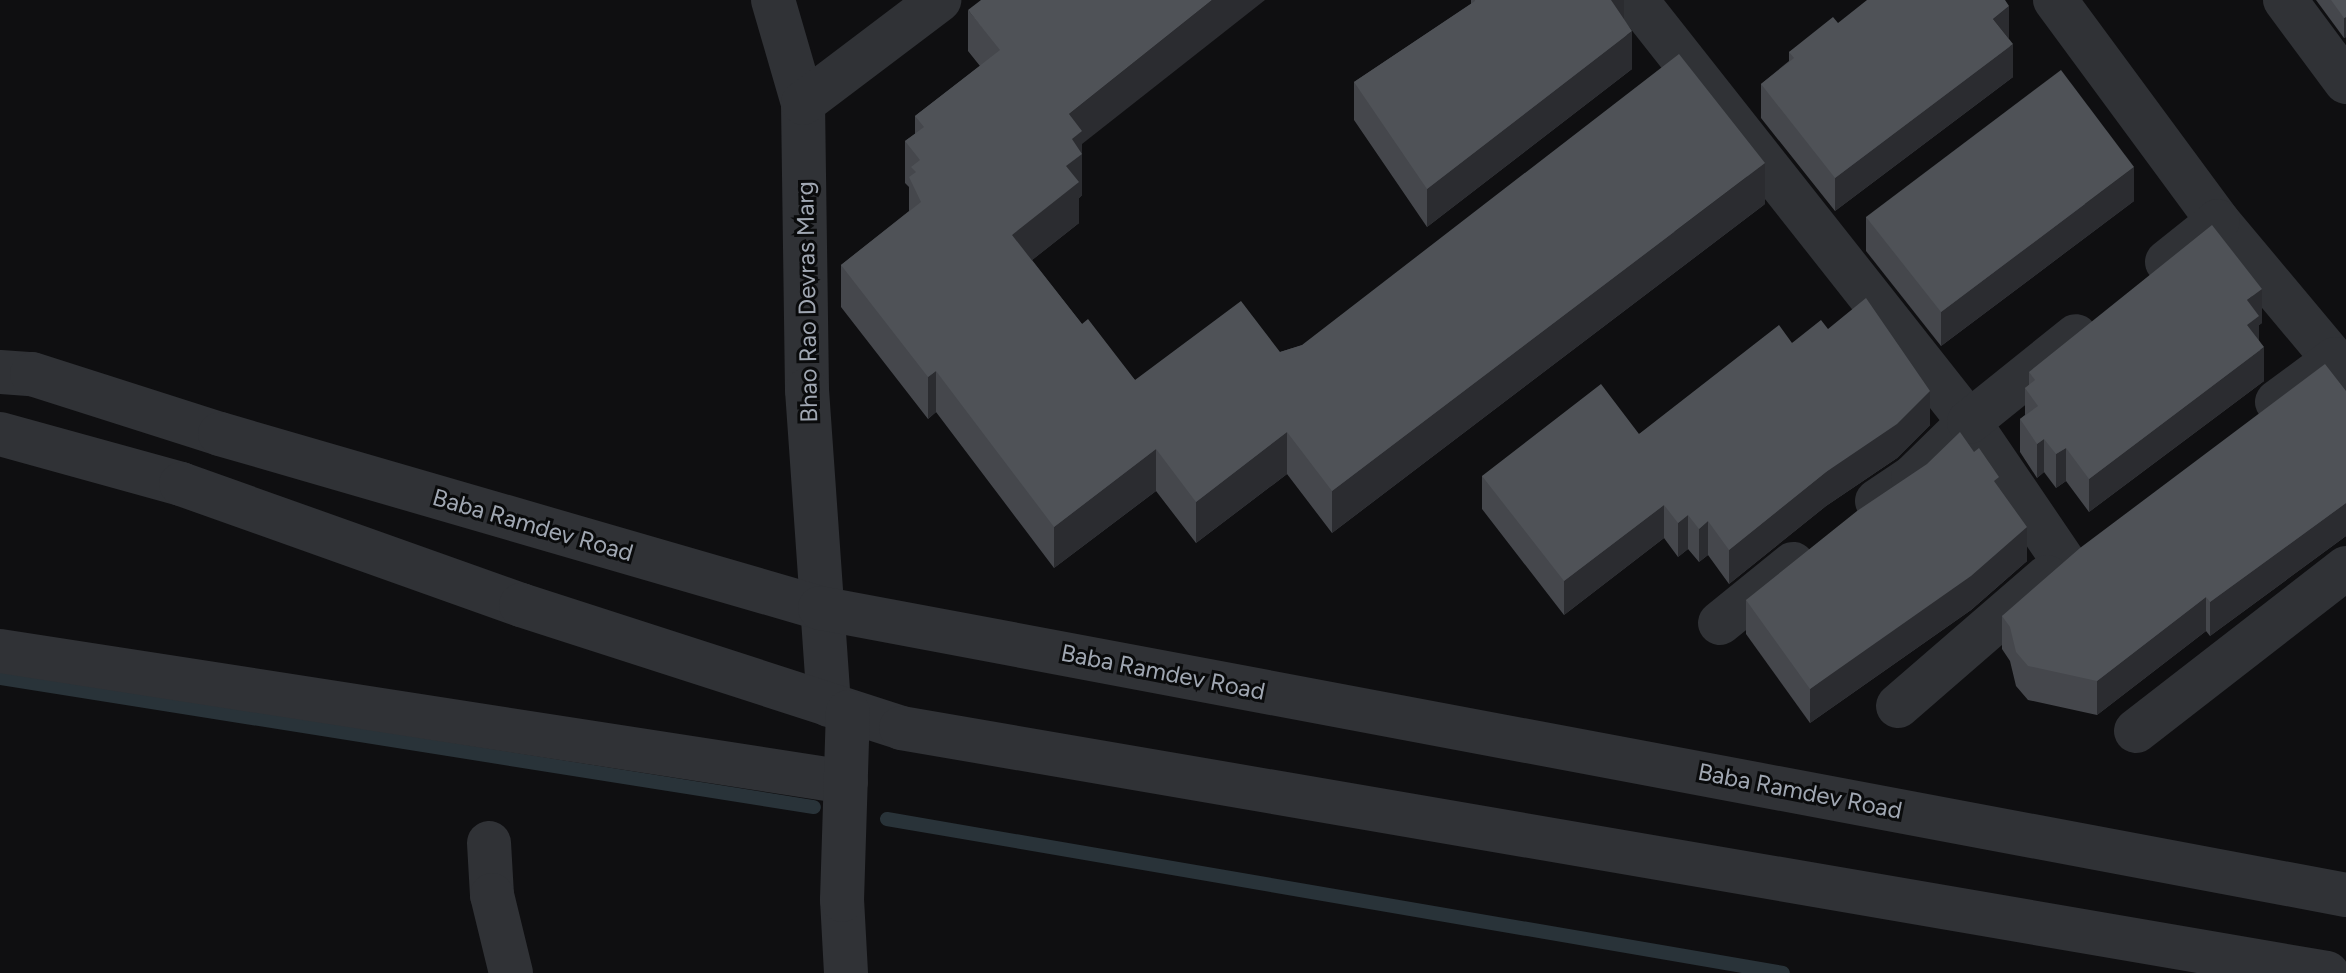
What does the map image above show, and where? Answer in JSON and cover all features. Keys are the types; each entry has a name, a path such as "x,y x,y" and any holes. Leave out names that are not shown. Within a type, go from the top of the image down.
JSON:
{"street":[{"name":"Bhao Rao Devras Marg","path":"773,0 803,103 807,390 820,608 838,708 846,782 842,900 846,973"},
{"path":"803,103 939,0"},
{"path":"1636,0 1683,61 1846,235 2064,562"},
{"path":"2055,0 2218,221 2340,367 2249,424"},
{"path":"2285,0 2346,82"},
{"path":"2054,78 2090,51"},
{"path":"1646,90 1683,61"},
{"path":"1720,623 1836,530 1913,477 1969,422 2218,221"},
{"name":"Baba Ramdev Road","path":"0,372 32,374 220,434 820,608 2346,895"},
{"path":"0,434 181,484 521,605 838,708 948,737 2250,966 2327,973"},
{"path":"1898,706 2064,562 2101,534"},
{"path":"2136,731 2346,568"},
{"path":"0,651 846,782"},
{"path":"489,843 492,895 511,973"}],"building":[{"path":"981,0 1212,0 1069,114 1082,131 1072,139 1082,154 1066,166 1079,182 1012,235 1082,324 1088,319 1135,380 1241,301 1280,352 1302,345 1679,54 1765,163 1332,491 1287,432 1196,502 1156,449 1054,527 936,371 928,377 841,265 921,202 909,177 916,172 911,167 920,160 905,141 924,127 915,116 1000,50 968,10"},
{"path":"1475,0 1611,0 1632,31 1427,189 1354,82"},
{"path":"1867,0 2005,0 2009,6 1993,19 2013,44 1835,178 1761,84 1794,58 1789,52 1833,17 1838,23"},
{"path":"2331,0 2346,0 2346,17 2344,18"},
{"path":"2061,70 2134,167 1941,312 1866,217"},
{"path":"2212,225 2262,289 2247,300 2259,316 2247,325 2264,347 2089,479 2066,448 2056,454 2044,439 2037,444 2020,419 2038,406 2025,388 2035,380 2029,372"},
{"path":"1866,298 1930,391 1897,424 1826,472 1729,550 1708,521 1699,529 1688,515 1678,523 1664,505 1564,581 1482,476 1601,384 1639,434 1779,325 1792,343 1821,320 1828,329"},
{"path":"2325,364 2346,391 2346,503 2210,602 2206,597 2097,681 2028,666 2016,652 2010,627 2002,616 2080,548"},
{"path":"1960,432 1974,452 1979,448 1999,477 1994,481 2027,527 1971,576 1810,689 1746,600 1857,511 1927,464"}],"waterway":[{"path":"0,678 814,807"},
{"path":"887,819 1783,973"}]}
